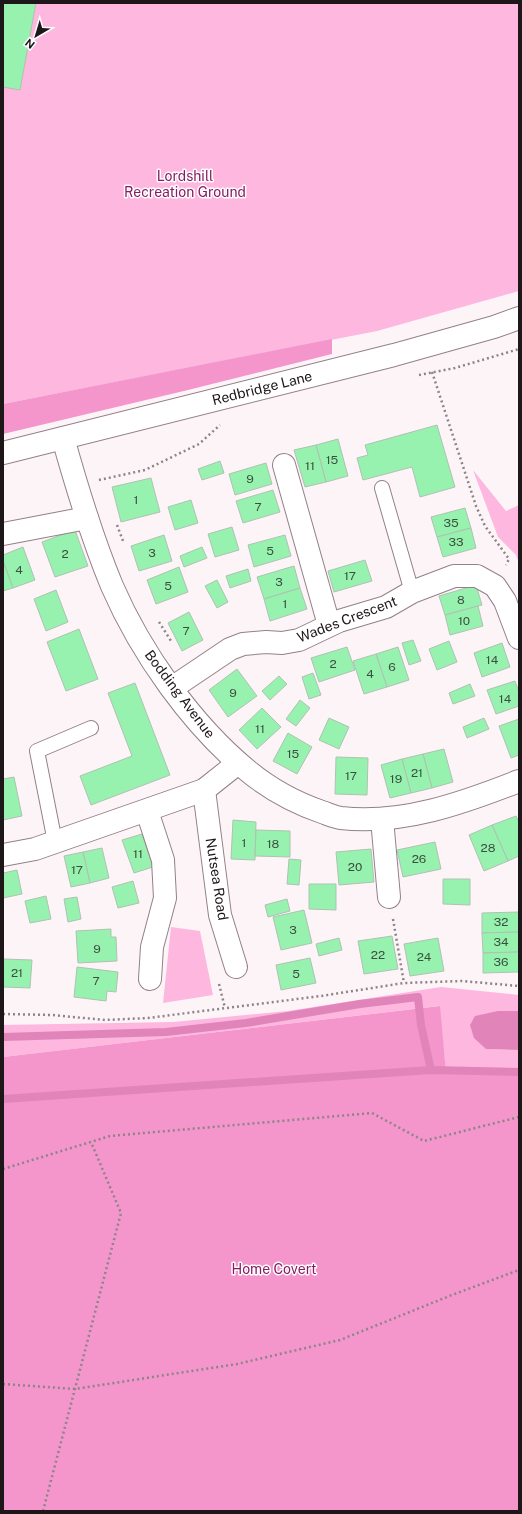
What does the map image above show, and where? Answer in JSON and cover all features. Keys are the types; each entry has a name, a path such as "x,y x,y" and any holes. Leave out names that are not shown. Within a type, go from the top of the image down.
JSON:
{"street":[{"name":"Redbridge Lane","path":"3,453 394,355 494,327 519,318"},
{"name":"Bodding Avenue","path":"64,438 76,485 87,518 113,586 139,639 172,688 211,736 238,763 268,787 300,805 339,818 382,819 452,805 518,784"},
{"path":"284,465 329,625"},
{"path":"3,534 87,518"},
{"name":"Wades Crescent","path":"172,688 230,649 243,644 266,642 282,643 299,640 329,625 386,607 412,592 454,576 477,576 495,586 505,600 519,638"},
{"path":"3,855 35,849 204,790 238,763"},
{"name":"Nutsea Road","path":"204,790 220,915 236,967"},
{"path":"147,810 163,860 165,898 152,947 150,979"},
{"path":"382,819 389,897"}],"lane":[{"path":"382,488 412,592"},
{"path":"55,842 37,750 91,728"}],"path":[{"path":"412,377 455,368 519,349"},
{"path":"432,372 476,506 485,526 509,559 495,586"},
{"path":"76,485 145,470 199,444 219,426 227,424"},
{"path":"99,480 102,487"},
{"path":"116,521 125,547"},
{"path":"156,617 181,658 193,674"},
{"path":"389,897 404,983"},
{"path":"3,1014 52,1015 105,1020 148,1018 321,996 404,983 462,981 519,986"},
{"path":"3,1169 110,1136 372,1113 424,1141 519,1117"},
{"path":"43,1511 121,1213 91,1142"},
{"path":"3,1384 75,1389 237,1364 340,1340 519,1270"}],"green space":[{"name":"Lordshill Recreation Ground","path":"3,3 519,3 519,291 377,331 3,404"},
{"path":"332,339 332,354 3,434 3,404"},
{"path":"473,470 506,511 519,505 519,563 516,555 498,537"},
{"path":"171,927 200,931 213,995 163,1003"},
{"path":"441,987 519,995 519,1011 498,1011 486,1049 519,1050 519,1070 446,1072 439,1006 3,1057 3,1025 173,1022 288,1011"},
{"name":"Home Covert","path":"440,1006 446,1072 519,1070 519,1511 3,1511 3,1057"}],"shaded area":[{"path":"498,1011 519,1011 519,1050 486,1049 474,1038 470,1025 475,1016"}],"building":[{"path":"3,3 36,3 20,90 3,87"},
{"path":"437,425 455,487 420,497 412,467 363,480 357,458 368,455 365,445"},
{"path":"338,439 348,476 326,482 316,445"},
{"path":"316,445 326,482 305,487 294,450"},
{"path":"220,461 224,473 202,480 198,469"},
{"path":"266,463 272,484 235,495 229,474"},
{"path":"151,478 160,512 121,522 112,487"},
{"path":"273,490 280,512 243,523 236,501"},
{"path":"191,500 198,523 175,530 168,507"},
{"path":"465,508 471,528 437,537 431,517"},
{"path":"232,527 239,550 215,557 208,534"},
{"path":"471,528 476,548 443,557 437,537"},
{"path":"75,530 88,566 55,577 42,542"},
{"path":"164,535 172,561 139,571 131,546"},
{"path":"285,535 291,556 254,567 248,545"},
{"path":"23,547 35,580 13,588 3,561 3,555"},
{"path":"202,547 207,558 184,567 180,556"},
{"path":"365,560 372,581 334,592 328,571"},
{"path":"3,561 13,588 3,591"},
{"path":"294,566 300,588 264,599 257,577"},
{"path":"179,567 188,592 156,604 147,580"},
{"path":"248,569 251,581 230,588 226,576"},
{"path":"217,580 228,602 217,608 205,586"},
{"path":"476,585 482,605 445,615 439,596"},
{"path":"300,588 307,609 270,621 264,599"},
{"path":"56,590 68,622 46,631 34,599"},
{"path":"478,606 483,626 450,635 445,615"},
{"path":"189,612 203,640 182,651 168,623"},
{"path":"79,629 98,679 66,691 47,642"},
{"path":"413,640 421,661 409,665 402,643"},
{"path":"449,641 457,662 437,670 429,649"},
{"path":"502,643 510,667 482,677 474,653"},
{"path":"347,647 355,670 319,682 311,658"},
{"path":"398,647 409,680 387,687 376,654"},
{"path":"376,654 387,687 364,694 353,661"},
{"path":"237,669 257,696 228,717 209,690"},
{"path":"313,673 321,695 309,699 302,677"},
{"path":"279,676 287,684 270,700 262,691"},
{"path":"515,681 519,692 519,706 496,714 487,690"},
{"path":"135,683 170,775 91,805 80,776 132,756 108,693"},
{"path":"470,684 475,696 453,704 449,693"},
{"path":"300,700 310,708 296,726 286,719"},
{"path":"262,708 281,727 257,749 239,730"},
{"path":"329,718 349,727 339,749 319,740"},
{"path":"484,718 489,729 467,738 463,727"},
{"path":"519,719 519,755 511,758 499,726"},
{"path":"288,733 312,747 297,774 273,761"},
{"path":"444,749 453,782 432,788 423,754"},
{"path":"423,754 432,788 411,793 402,759"},
{"path":"336,757 368,758 367,795 335,794"},
{"path":"402,759 411,793 390,798 381,765"},
{"path":"14,777 22,816 3,820 3,779"},
{"path":"516,816 519,822 519,856 508,861 492,825"},
{"path":"233,820 256,822 255,860 231,859"},
{"path":"492,825 508,861 484,871 469,835"},
{"path":"256,830 290,831 290,857 255,856"},
{"path":"142,834 153,867 134,873 122,840"},
{"path":"435,842 441,869 403,877 397,850"},
{"path":"102,848 109,878 90,883 83,852"},
{"path":"371,849 374,882 339,885 336,852"},
{"path":"83,852 90,883 71,887 64,856"},
{"path":"289,859 301,860 299,885 287,884"},
{"path":"17,870 22,894 3,898 3,873"},
{"path":"443,879 470,879 470,905 443,904"},
{"path":"133,881 139,903 118,908 112,887"},
{"path":"309,884 336,884 336,910 309,909"},
{"path":"46,896 51,919 30,923 25,901"},
{"path":"77,897 81,919 68,922 64,899"},
{"path":"287,899 290,911 268,917 265,905"},
{"path":"304,910 312,943 281,950 273,917"},
{"path":"519,912 519,932 482,933 482,913"},
{"path":"111,929 111,937 116,937 117,961 78,963 76,931"},
{"path":"519,932 519,952 483,953 482,933"},
{"path":"392,936 398,969 364,974 358,941"},
{"path":"339,938 342,950 319,956 316,944"},
{"path":"438,938 444,971 410,976 404,944"},
{"path":"519,952 519,972 483,973 483,953"},
{"path":"310,958 316,983 281,990 276,965"},
{"path":"3,959 32,960 30,988 3,987"},
{"path":"77,967 118,972 116,992 107,991 106,1001 74,997"}],"waterway":[{"path":"3,1037 166,1032 246,1023 360,1004 418,997 421,1025 431,1070"},
{"path":"3,1099 431,1070 519,1072"}]}
